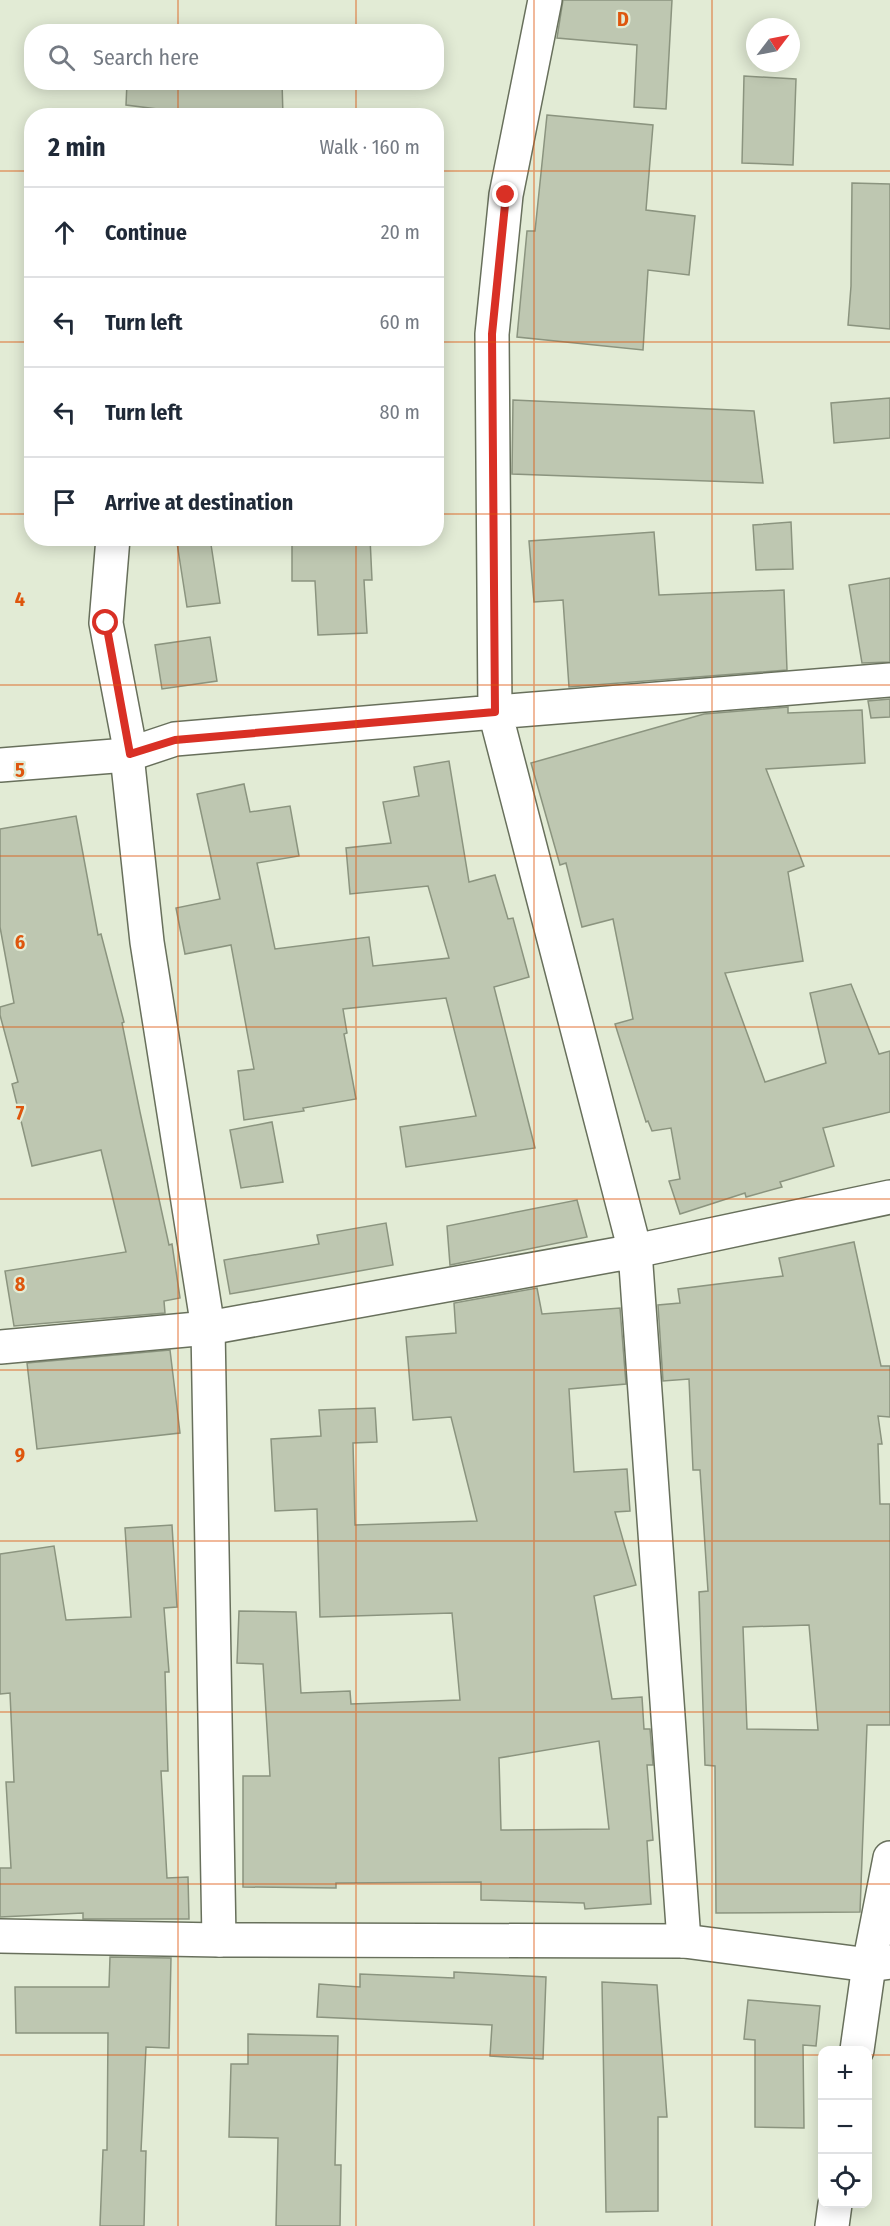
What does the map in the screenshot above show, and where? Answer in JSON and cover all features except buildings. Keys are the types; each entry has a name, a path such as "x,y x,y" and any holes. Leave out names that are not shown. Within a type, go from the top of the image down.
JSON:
{"street":[{"path":"545,0 506,195 492,334 495,712 635,1251 684,1941"},
{"path":"112,546 106,623 129,754 147,942 208,1328 219,1940"},
{"path":"0,765 129,754 175,740 890,680"},
{"path":"0,1347 208,1328 635,1251 890,1197"},
{"path":"858,2046 879,1964 890,1858"},
{"path":"0,1936 219,1940 684,1941 879,1964"},
{"path":"832,2226 834,2208"}],"route":[{"path":"106,623 130,754 175,740 495,712 492,334 506,195"}]}
